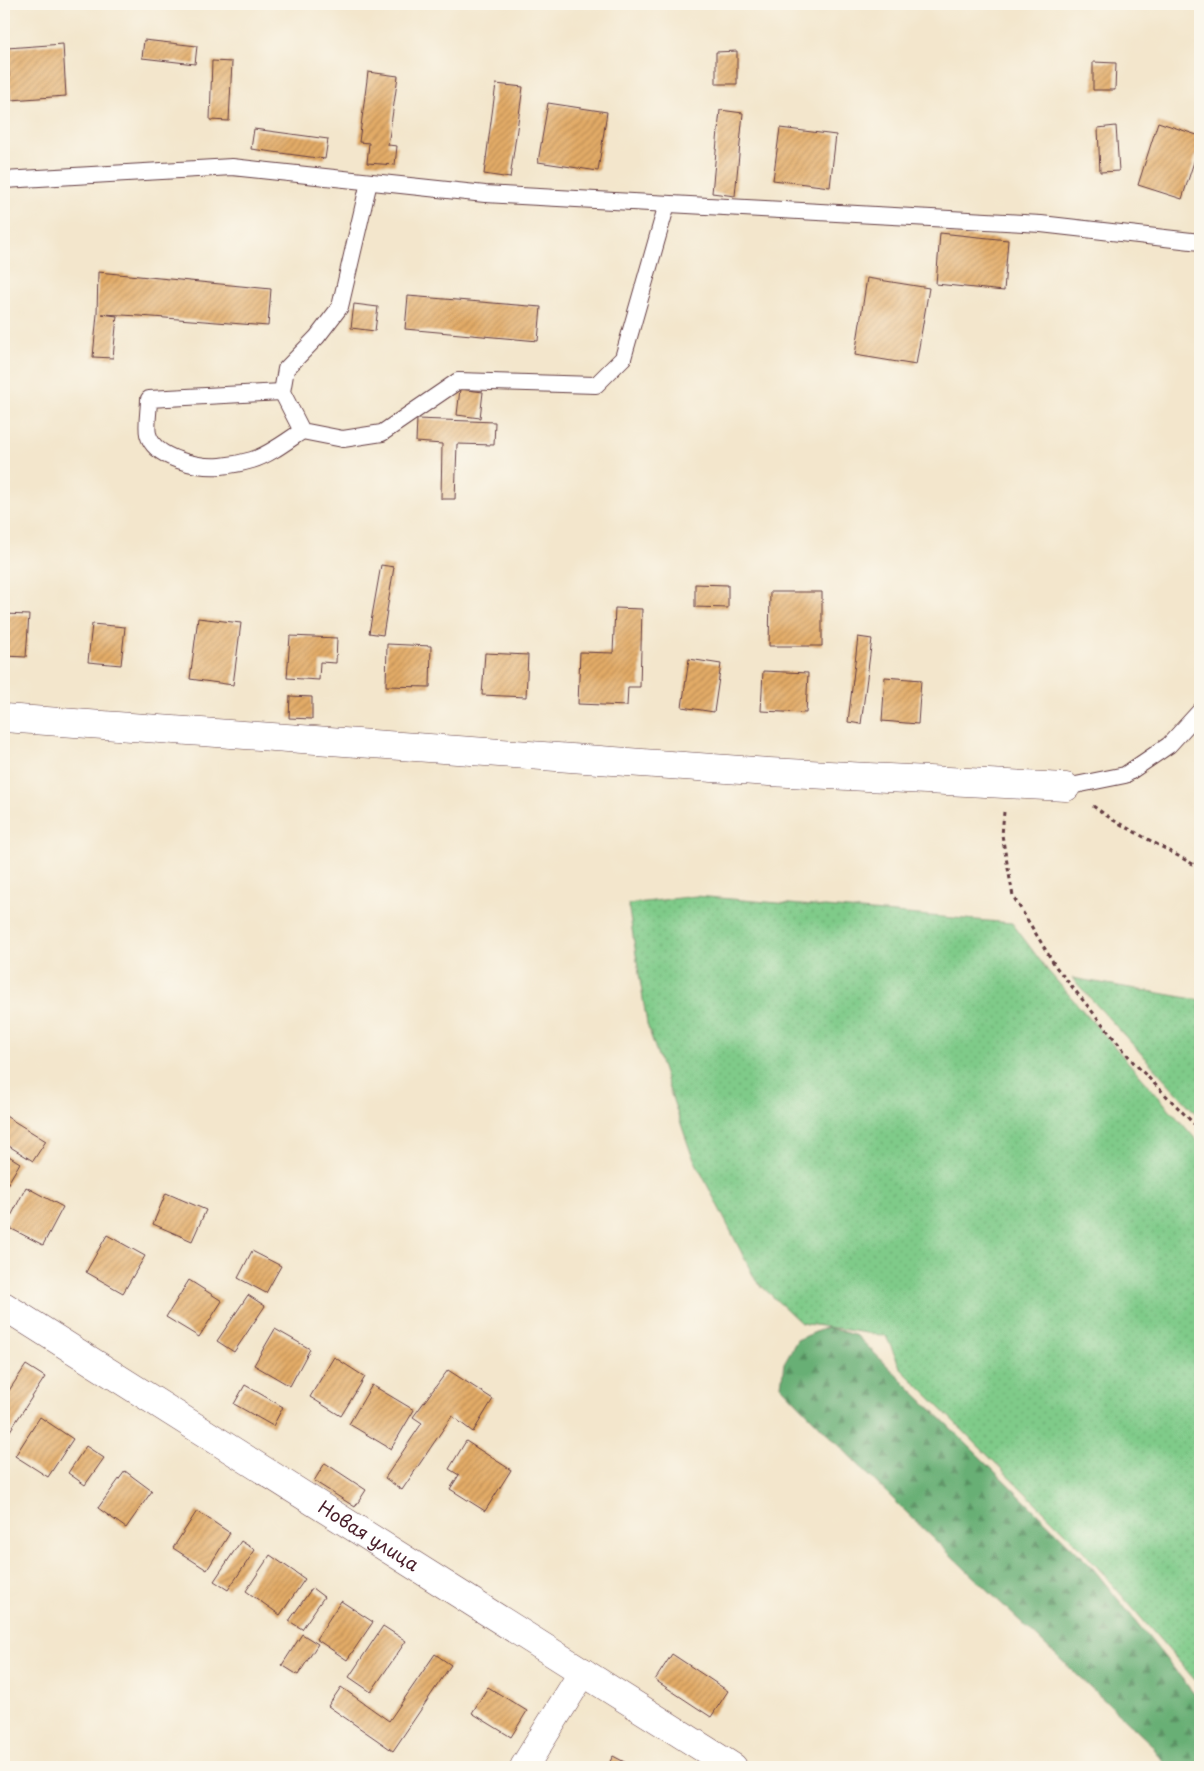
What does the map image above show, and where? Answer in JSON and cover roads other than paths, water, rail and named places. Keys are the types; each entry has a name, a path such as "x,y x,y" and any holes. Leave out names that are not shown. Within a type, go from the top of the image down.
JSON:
{"street":[{"path":"4,718 759,771 1066,787"},
{"name":"Новая улица","path":"4,1306 734,1767"},
{"path":"524,1767 583,1672"}],"lane":[{"path":"4,180 232,167 485,194 1041,224 1200,242"},
{"path":"302,431 282,392 286,369 317,337 340,307 369,182"},
{"path":"282,392 149,399 148,435 158,450 169,457 188,462 220,466 254,460 302,431 343,439 382,433 458,381 596,385 623,358 666,204"},
{"path":"1066,787 1125,774 1168,745 1200,711"}]}
